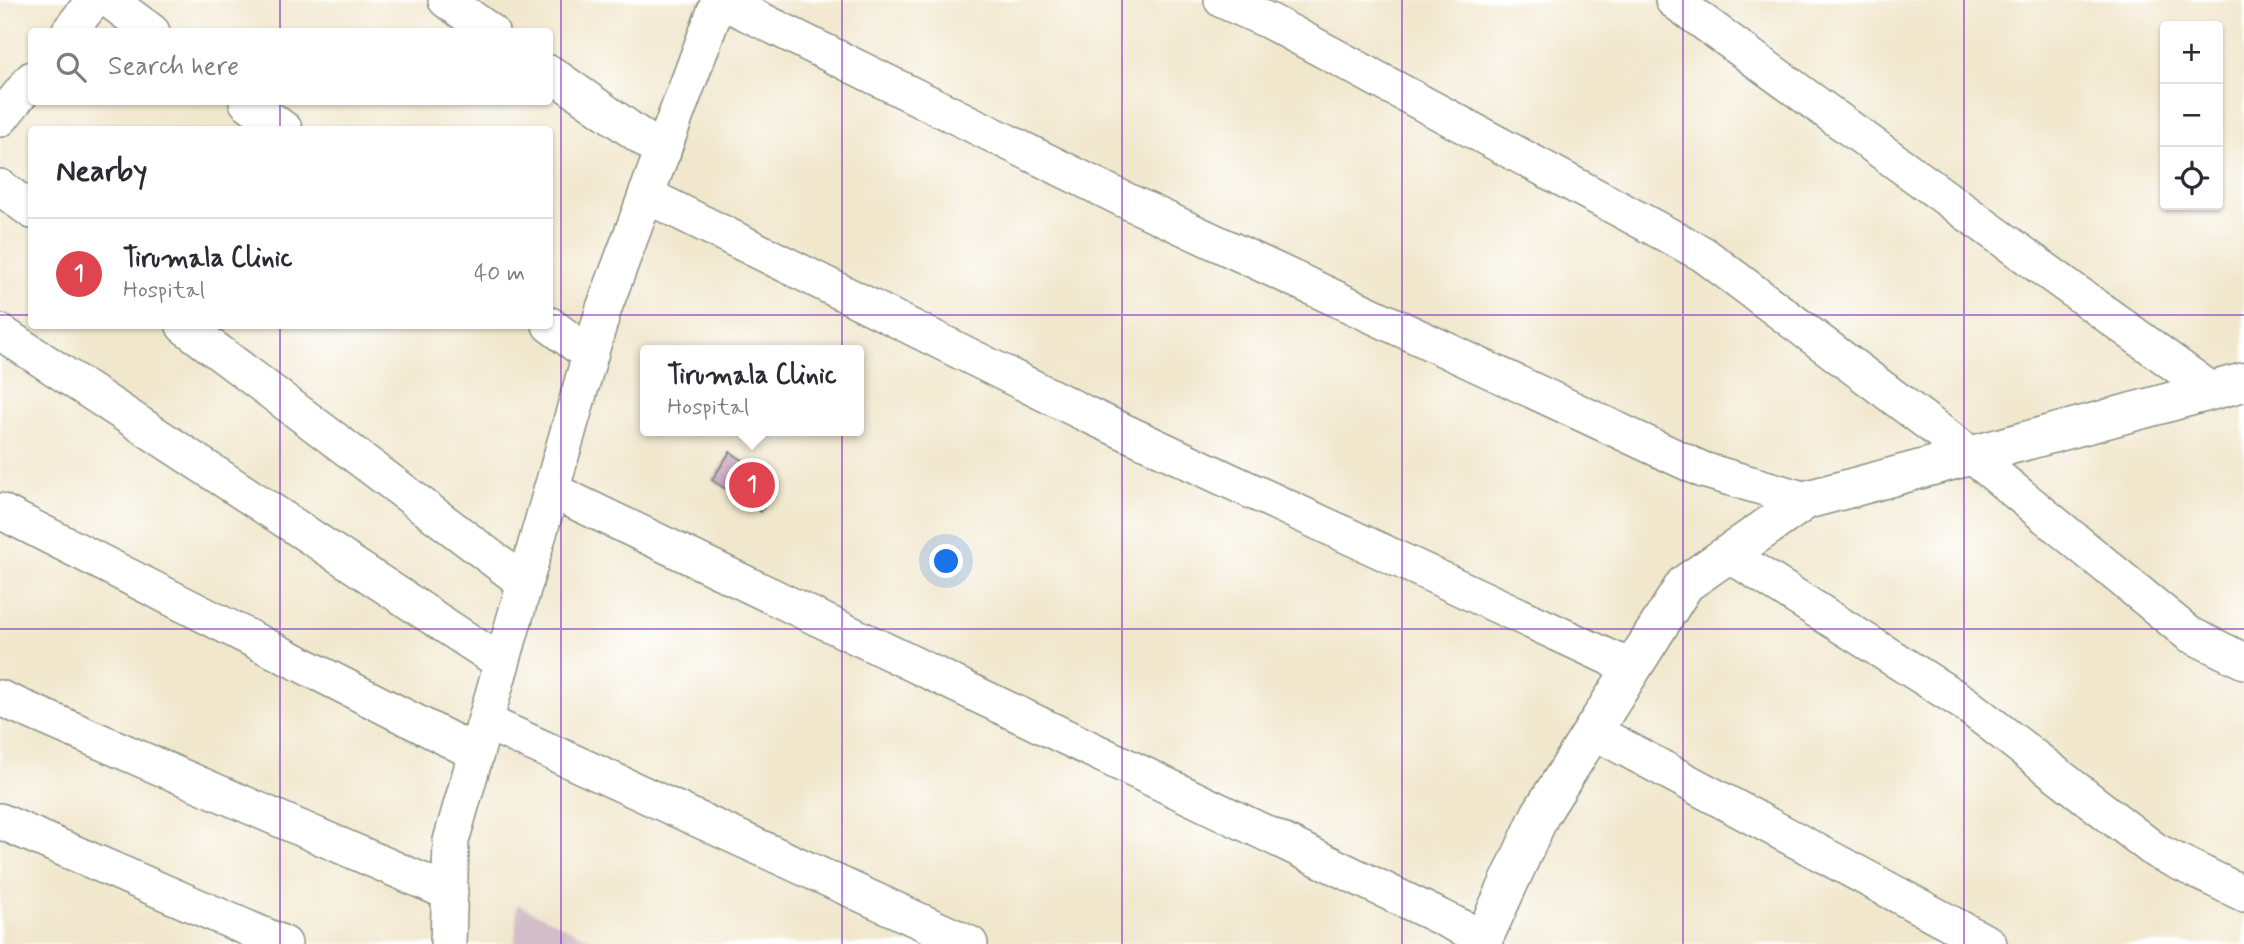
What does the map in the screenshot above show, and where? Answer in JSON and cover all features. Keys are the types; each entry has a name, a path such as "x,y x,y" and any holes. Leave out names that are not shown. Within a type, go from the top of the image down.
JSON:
{"street":[{"path":"72,28 94,0"},
{"path":"110,0 147,28"},
{"path":"446,0 485,28"},
{"path":"448,944 451,841 551,490 604,307 720,0 1127,201 1703,470 1806,500"},
{"path":"1222,0 1269,21 1703,254 1971,456 2189,634 2244,661"},
{"path":"1673,0 2228,386"},
{"path":"553,75 663,152"},
{"path":"0,119 28,84"},
{"path":"251,105 280,126"},
{"path":"0,187 28,208"},
{"path":"646,195 1084,413 1632,668"},
{"path":"553,327 590,355"},
{"path":"188,329 525,583"},
{"path":"0,332 502,663"},
{"path":"551,490 1482,941 1540,815 1685,584 1806,500 2228,386"},
{"path":"0,512 481,737 970,944"},
{"path":"1728,554 1964,703 2156,851 2244,894"},
{"path":"0,698 450,893"},
{"path":"1592,731 1989,944"},
{"path":"0,821 284,944"}],"shaded area":[{"path":"517,904 600,944 515,944"}],"building":[{"path":"730,452 780,484 761,512 712,480"}],"place":[{"name":"Tirumala Clinic","path":"752,485"}]}
